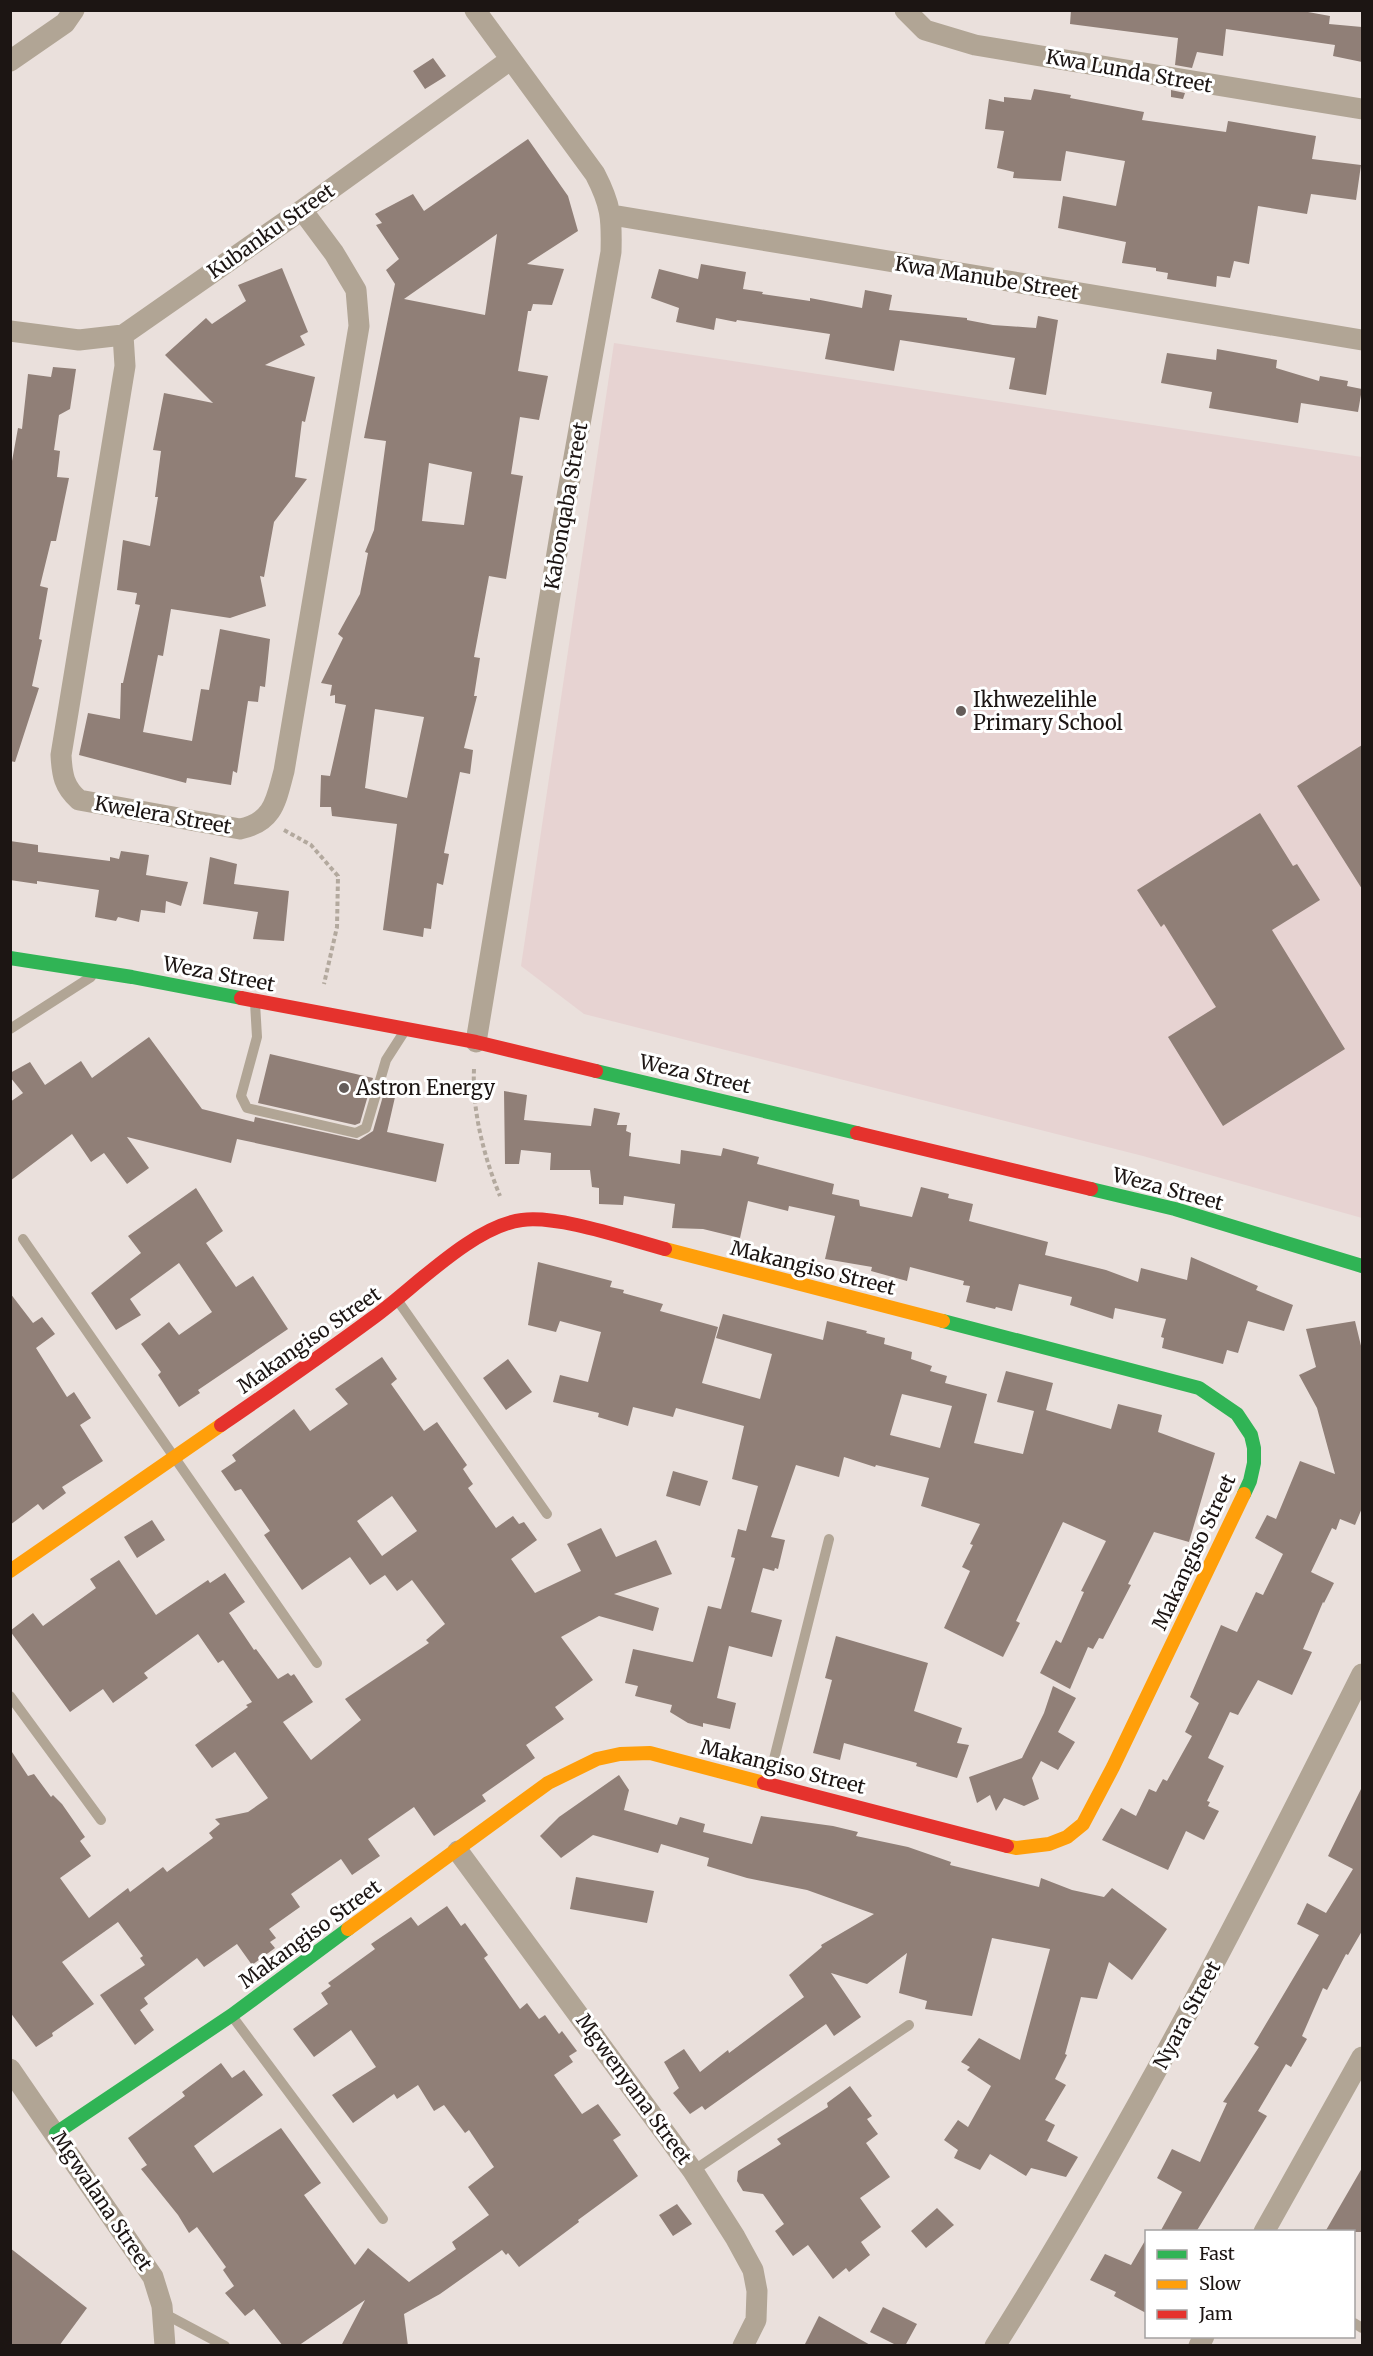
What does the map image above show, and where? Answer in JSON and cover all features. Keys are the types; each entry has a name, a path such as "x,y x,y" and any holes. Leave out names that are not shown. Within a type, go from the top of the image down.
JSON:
{"street":[{"path":"10,61 65,23 74,10"},
{"name":"Kabonqaba Street","path":"475,10 595,174 612,216 610,252 560,535 476,1042"},
{"name":"Kwa Lunda Street","path":"905,10 925,30 975,45 1362,109"},
{"name":"Kubanku Street","path":"10,331 79,340 123,335 143,323 510,60"},
{"path":"265,820 272,809 284,771 359,326 356,290 334,253 302,210"},
{"name":"Kwa Manube Street","path":"612,216 1362,340"},
{"name":"Kwelera Street","path":"123,335 125,366 61,755 62,779 69,792 79,800 100,805 240,829 254,826 265,820"},
{"name":"Weza Street","path":"10,958 255,1000 476,1042 1174,1209 1362,1266"},
{"name":"Makangiso Street","path":"10,1571 398,1301 463,1248 488,1232 511,1222 544,1219 580,1227 1199,1388 1228,1405 1244,1419 1254,1441 1256,1463 1250,1481 1113,1767 1083,1824 1067,1837 1049,1844 1016,1848 650,1753 622,1753 586,1761 548,1783 232,2015 56,2133"},
{"name":"Nyara Street","path":"995,2346 1162,2063 1269,1862 1362,1674"},
{"name":"Mgwenyana Street","path":"458,1851 693,2171 735,2237 753,2270 757,2291 756,2320 743,2346"},
{"path":"1265,2230 1362,2057"},
{"name":"Mgwalana Street","path":"10,2069 153,2277 163,2313 165,2346"}],"lane":[{"path":"10,1029 98,972"},
{"path":"255,1000 257,1037 241,1096 247,1108 356,1133 366,1128 386,1060 406,1029"},
{"path":"23,1239 317,1663"},
{"path":"398,1301 548,1514"},
{"path":"768,1783 829,1539"},
{"path":"10,1696 101,1820"},
{"path":"232,2015 382,2218"},
{"path":"693,2171 909,2025"},
{"path":"163,2313 225,2346"}],"path":[{"path":"265,820 311,845 338,876 337,927 317,1012"},
{"path":"476,1042 473,1093 490,1171 511,1222"}],"shaded area":[{"name":"Ikhwezelihle Primary School","path":"614,343 1362,457 1362,1218 1143,1156 584,1014 521,966"}],"building":[{"path":"1071,10 1297,10 1330,16 1329,24 1362,27 1362,62 1333,56 1335,45 1226,29 1223,56 1197,52 1192,68 1175,65 1178,38 1070,24"},
{"path":"433,58 446,76 425,89 413,71"},
{"path":"1034,89 1144,112 1142,120 1226,132 1228,121 1316,136 1312,159 1361,165 1356,200 1311,194 1307,214 1258,206 1249,264 1234,261 1230,278 1217,276 1216,287 1167,279 1168,273 1156,271 1156,268 1122,263 1126,242 1058,228 1063,196 1116,206 1125,161 1066,151 1061,181 1013,178 1014,172 997,168 1004,131 985,129 989,99 1004,102 1004,97 1031,100"},
{"path":"1171,90 1185,93 1183,99 1171,97"},
{"path":"528,139 568,196 578,231 527,264 564,269 552,305 533,304 531,311 528,311 518,371 548,376 539,420 520,417 511,474 523,476 506,579 489,576 474,657 480,658 474,696 477,696 464,748 473,750 470,774 460,772 444,853 449,854 443,885 437,883 431,929 424,928 423,937 383,930 397,824 332,816 331,807 320,807 321,775 330,776 346,705 335,703 335,695 330,696 332,685 321,683 343,638 338,634 360,594 368,553 365,552 374,530 386,441 364,438 395,284 386,270 399,259 376,225 382,223 375,214 413,194 424,211","holes":["497,234 485,315 404,299","429,463 472,472 464,525 422,521","375,709 424,717 407,798 365,788"]},
{"path":"701,264 746,272 743,289 763,292 762,294 810,301 810,298 862,308 865,290 892,295 889,310 967,318 967,320 993,325 1036,328 1038,316 1058,320 1046,395 1009,389 1015,358 900,340 894,371 825,359 830,334 716,318 714,330 676,322 679,308 651,298 659,269 698,279"},
{"path":"282,268 308,332 300,336 305,345 265,365 315,377 305,422 302,421 295,477 307,479 274,522 264,577 260,576 266,606 230,618 171,609 163,656 158,655 143,732 192,741 201,689 209,690 220,629 270,639 265,687 260,686 258,702 248,701 237,773 233,771 231,785 187,778 186,783 79,755 88,713 120,719 121,683 123,683 140,605 135,604 137,593 117,590 123,540 150,546 158,497 155,497 161,451 153,450 164,393 213,403 165,355 206,318 212,324 246,301 238,285"},
{"path":"1217,349 1277,360 1276,368 1319,381 1320,376 1348,381 1347,386 1362,389 1358,412 1301,403 1298,423 1209,408 1212,392 1161,383 1167,353 1216,360"},
{"path":"53,367 76,369 70,409 59,415 54,450 60,451 57,477 69,478 56,541 51,541 40,586 48,588 39,639 42,640 32,686 39,688 15,762 10,761 10,472 18,428 22,429 28,374 51,377"},
{"path":"1362,745 1362,889 1297,786"},
{"path":"1260,813 1293,866 1297,864 1320,900 1272,930 1345,1049 1223,1126 1168,1037 1216,1007 1164,924 1161,927 1137,890"},
{"path":"10,841 38,845 38,852 110,861 110,857 119,859 121,851 149,855 146,875 188,882 181,906 166,901 165,913 141,910 139,922 118,917 116,921 95,917 99,890 37,881 37,884 10,880"},
{"path":"210,857 237,864 234,884 289,891 284,941 253,939 258,912 203,904"},
{"path":"149,1037 202,1109 254,1122 255,1117 359,1140 373,1131 387,1082 398,1084 387,1132 444,1144 436,1182 237,1139 231,1163 127,1137 149,1168 127,1184 104,1153 91,1162 72,1134 10,1181 10,1102 23,1093 10,1077 10,1073 30,1062 45,1085 81,1061 92,1078"},
{"path":"270,1054 373,1078 360,1123 355,1125 258,1103"},
{"path":"504,1091 527,1095 524,1120 591,1126 594,1108 620,1113 617,1125 627,1125 626,1131 631,1133 629,1156 680,1164 681,1150 721,1156 723,1148 759,1157 757,1164 834,1184 832,1194 859,1200 860,1206 912,1217 921,1187 949,1194 948,1198 973,1204 969,1221 1048,1242 1045,1255 1106,1270 1138,1282 1141,1268 1187,1280 1191,1257 1258,1286 1256,1290 1293,1305 1284,1331 1248,1321 1238,1353 1227,1350 1223,1364 1162,1348 1164,1338 1161,1337 1166,1319 1115,1308 1113,1319 1070,1305 1072,1297 1019,1284 1012,1311 996,1307 995,1309 966,1302 970,1286 963,1285 964,1281 910,1267 907,1281 871,1271 872,1267 825,1259 835,1216 789,1206 788,1211 748,1201 740,1238 703,1229 672,1228 675,1204 624,1196 623,1205 599,1204 599,1188 592,1187 590,1170 550,1170 551,1153 521,1150 519,1164 505,1164"},
{"path":"196,1188 223,1231 206,1243 236,1287 253,1276 288,1329 198,1390 200,1393 179,1407 158,1375 161,1372 141,1344 169,1322 179,1335 212,1312 179,1263 130,1299 141,1315 116,1330 91,1293 141,1253 128,1236"},
{"path":"538,1262 612,1281 610,1287 624,1290 623,1293 663,1304 660,1311 718,1327 702,1383 760,1399 772,1354 716,1338 723,1314 823,1340 827,1321 885,1338 884,1344 912,1352 911,1359 932,1366 930,1371 947,1376 945,1383 987,1394 974,1443 1023,1454 1034,1411 997,1402 1006,1371 1053,1383 1046,1410 1111,1429 1118,1404 1162,1415 1158,1432 1215,1453 1189,1542 1154,1532 1128,1584 1131,1585 1103,1639 1099,1638 1093,1649 1088,1647 1070,1689 1040,1673 1056,1640 1061,1643 1084,1592 1081,1591 1106,1541 1063,1522 1016,1621 1020,1623 1003,1657 944,1628 970,1571 962,1567 980,1524 921,1506 929,1478 876,1465 875,1467 844,1457 839,1477 796,1465 771,1537 785,1540 778,1569 775,1568 774,1571 763,1568 751,1612 782,1620 772,1657 729,1646 717,1698 736,1703 730,1729 703,1723 703,1727 688,1723 670,1712 672,1705 635,1696 638,1686 625,1683 633,1649 693,1662 708,1606 721,1609 735,1558 731,1557 738,1529 746,1531 758,1486 732,1479 744,1426 676,1408 673,1417 633,1407 628,1426 598,1417 599,1413 553,1402 560,1375 588,1382 601,1332 560,1321 556,1332 528,1325","holes":["902,1394 952,1406 940,1448 890,1435"]},
{"path":"10,1293 33,1323 42,1317 55,1334 36,1348 67,1397 74,1392 91,1418 80,1425 103,1461 62,1487 66,1493 43,1510 38,1504 10,1525"},
{"path":"1355,1321 1362,1350 1362,1508 1355,1525 1340,1519 1336,1530 1332,1528 1311,1572 1334,1583 1323,1602 1303,1649 1312,1652 1292,1695 1258,1680 1238,1715 1230,1712 1208,1758 1224,1766 1207,1801 1210,1802 1208,1806 1219,1811 1204,1840 1186,1831 1168,1870 1102,1840 1121,1808 1136,1816 1149,1789 1156,1792 1163,1779 1167,1781 1192,1736 1185,1732 1199,1703 1190,1697 1221,1625 1237,1632 1256,1592 1263,1595 1283,1554 1255,1538 1267,1515 1276,1519 1300,1461 1335,1474 1317,1408 1299,1375 1316,1367 1306,1329"},
{"path":"382,1357 397,1379 391,1384 424,1431 437,1422 467,1465 463,1469 473,1484 468,1488 496,1528 513,1516 519,1524 524,1522 537,1540 511,1559 535,1593 581,1571 567,1544 601,1528 616,1557 656,1540 672,1574 614,1594 659,1608 653,1631 599,1616 561,1637 593,1680 555,1707 564,1719 526,1745 535,1758 482,1795 486,1801 434,1836 414,1807 368,1839 380,1856 352,1875 341,1859 291,1894 300,1907 269,1929 276,1938 270,1942 275,1948 252,1965 237,1944 204,1967 197,1958 144,1998 148,2004 140,2010 154,2030 135,2045 100,1995 145,1965 140,1958 143,1956 118,1922 62,1962 94,2004 36,2047 10,2012 10,1749 28,1776 34,1774 51,1797 53,1795 62,1804 85,1837 80,1841 91,1856 60,1878 89,1918 128,1888 130,1892 163,1867 167,1872 213,1838 209,1833 220,1824 215,1819 248,1812 268,1798 235,1752 212,1768 195,1745 252,1702 223,1660 218,1663 198,1634 144,1673 148,1678 113,1703 103,1689 70,1712 10,1631 33,1613 43,1626 96,1588 90,1579 119,1560 156,1615 208,1580 210,1583 225,1573 245,1602 229,1613 254,1650 256,1649 278,1679 288,1673 291,1676 294,1674 313,1702 283,1722 311,1760 361,1720 345,1699 429,1643 426,1640 445,1624 412,1580 397,1591 385,1575 370,1585 350,1557 302,1590 264,1535 270,1531 241,1489 235,1491 221,1471 236,1461 232,1455 294,1409 310,1431 348,1404 335,1389","holes":["392,1496 417,1531 382,1556 357,1521"]},
{"path":"508,1359 532,1392 506,1410 483,1378"},
{"path":"673,1471 708,1481 700,1506 666,1496"},
{"path":"152,1520 165,1540 137,1558 124,1537"},
{"path":"836,1636 928,1663 914,1711 962,1728 957,1743 969,1745 957,1778 916,1766 917,1763 844,1743 840,1760 813,1753 832,1680 825,1678"},
{"path":"1053,1686 1076,1698 1058,1732 1075,1742 1058,1770 1041,1761 1032,1778 1039,1799 1024,1806 1004,1798 996,1811 990,1795 977,1803 969,1777 1022,1758 1044,1713"},
{"path":"619,1775 629,1790 624,1810 677,1825 680,1817 705,1824 703,1832 752,1844 761,1816 833,1826 858,1832 856,1836 908,1847 951,1862 950,1865 1039,1887 1041,1878 1072,1890 1104,1897 1112,1888 1167,1929 1132,1980 1109,1962 1097,1999 1081,1997 1065,2054 1067,2055 1055,2079 1066,2085 1045,2120 1055,2125 1047,2141 1078,2157 1066,2177 1031,2168 1026,2176 990,2154 980,2170 954,2158 958,2150 944,2140 958,2120 968,2127 991,2086 967,2070 970,2067 961,2062 979,2038 1020,2060 1050,1949 992,1938 972,2016 925,2009 927,2001 899,1993 907,1953 867,1984 831,1973 861,2017 834,2036 826,2024 705,2110 702,2106 690,2114 673,2093 679,2088 664,2062 684,2049 700,2072 728,2050 729,2053 804,1997 789,1975 822,1947 821,1945 874,1914 807,1890 747,1878 707,1866 709,1858 661,1844 658,1853 593,1835 561,1858 540,1836 559,1817"},
{"path":"1362,1787 1362,1931 1348,1955 1346,1954 1327,1990 1323,1988 1302,2036 1307,2039 1291,2067 1286,2064 1258,2111 1267,2116 1197,2230 1161,2230 1182,2192 1157,2178 1172,2149 1200,2162 1227,2103 1223,2102 1259,2047 1254,2044 1319,1935 1297,1924 1307,1903 1326,1913 1353,1869 1328,1856"},
{"path":"576,1877 654,1891 647,1923 570,1909"},
{"path":"447,1906 461,1926 465,1923 488,1955 484,1958 520,2009 527,2003 539,2019 545,2015 559,2034 562,2031 577,2051 569,2056 573,2062 554,2075 582,2114 598,2104 621,2135 613,2140 638,2176 519,2267 508,2253 506,2255 502,2250 440,2294 404,2314 408,2346 341,2346 365,2300 298,2346 283,2346 254,2309 245,2316 225,2293 234,2286 223,2270 226,2267 197,2227 189,2233 178,2215 141,2169 147,2165 128,2138 185,2096 182,2092 221,2063 232,2078 244,2070 263,2095 194,2146 213,2173 281,2128 321,2183 304,2195 355,2265 368,2248 409,2282 456,2249 452,2242 489,2215 468,2187 494,2167 469,2130 465,2133 444,2105 434,2111 418,2085 397,2099 394,2094 353,2123 332,2095 376,2067 351,2030 314,2057 293,2029 328,2004 321,1993 331,1986 328,1983 375,1949 371,1944 411,1917 418,1926"},
{"path":"850,2086 872,2116 867,2119 878,2134 866,2143 890,2177 860,2198 881,2227 861,2242 870,2255 849,2272 846,2268 833,2279 808,2245 793,2256 775,2231 784,2224 763,2194 743,2191 737,2181 738,2171 781,2144 777,2139 828,2107 827,2103"},
{"path":"1362,2168 1362,2232 1326,2230"},
{"path":"677,2204 692,2224 673,2236 659,2215"},
{"path":"937,2208 954,2225 926,2248 911,2231"},
{"path":"1145,2241 1145,2312 1114,2296 1116,2292 1090,2280 1105,2254 1131,2265"},
{"path":"10,2248 87,2308 59,2346 10,2346"},
{"path":"883,2307 917,2324 905,2346 898,2346 870,2332"},
{"path":"819,2316 872,2346 804,2346"}],"traffic: fast":[{"path":"10,958 132,977 241,998"},
{"path":"596,1071 857,1133"},
{"path":"1091,1189 1175,1209 1362,1266"},
{"path":"943,1321 1199,1388 1237,1414 1251,1435 1254,1463 1244,1494"},
{"path":"56,2133 232,2015 348,1929"}],"traffic: slow":[{"path":"665,1249 943,1321"},
{"path":"10,1571 221,1425"},
{"path":"1007,1846 1016,1848 1049,1844 1067,1837 1083,1824 1113,1767 1244,1494"},
{"path":"348,1929 548,1783 597,1759 620,1754 650,1753 764,1783"}],"traffic: jam":[{"path":"241,998 476,1042 596,1071"},
{"path":"857,1133 1091,1189"},
{"path":"221,1425 374,1317 464,1246 503,1225 522,1220 555,1221 665,1249"},
{"path":"764,1783 1007,1846"}],"place":[{"name":"Ikhwezelihle Primary School","path":"961,711"},
{"name":"Astron Energy","path":"344,1088"}]}
